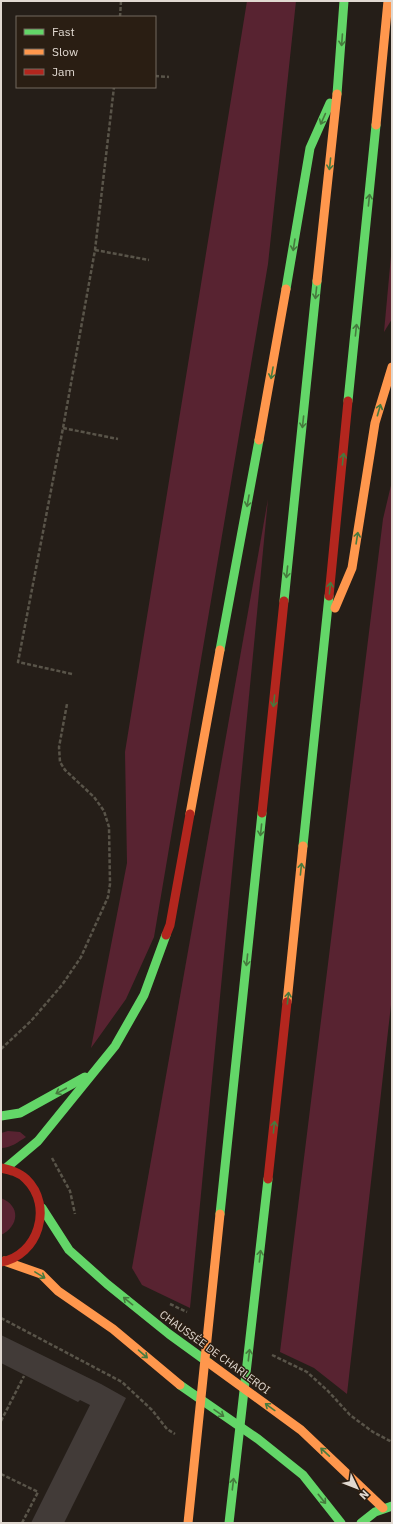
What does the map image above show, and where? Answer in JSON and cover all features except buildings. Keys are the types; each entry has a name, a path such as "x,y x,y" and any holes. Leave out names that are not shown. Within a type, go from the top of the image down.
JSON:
{"main road":[{"path":"188,1523 338,83 344,1"},
{"path":"229,1523 256,1295 326,627 388,1"},
{"path":"4,1168 38,1142 115,1046 144,995 170,926 277,347 310,148 338,83"},
{"path":"326,627 352,568 375,423 392,367"},
{"path":"1,1116 20,1113 95,1072"},
{"name":"CHAUSSÉE DE CHARLEROI","path":"4,1168 23,1176 35,1190 42,1208 69,1250 107,1284 169,1334 301,1430 388,1507"},
{"path":"3,1262 17,1256 29,1248 37,1236 41,1222 42,1208"},
{"path":"3,1262 41,1274 58,1291 113,1329 165,1374 258,1439 303,1475 341,1523"},
{"path":"361,1523 365,1519 388,1507"}],"path":[{"path":"120,16 121,1"},
{"path":"156,76 169,77"},
{"path":"72,674 18,662 94,250 114,88"},
{"path":"94,250 149,260"},
{"path":"62,428 118,438"},
{"path":"1,1049 31,1020 62,985 81,957 108,897 110,884 109,827 104,811 94,797 65,770 60,762 59,747 67,704"},
{"path":"38,1142 55,1161 70,1191 76,1219"},
{"path":"1,1318 122,1382 152,1410 167,1429"},
{"path":"272,1355 307,1372 328,1391 350,1415 373,1432 392,1442"},
{"path":"1,1421 24,1376"},
{"path":"1,1474 38,1492 22,1523"}],"shaded area":[{"path":"247,1 296,1 268,264 154,937 126,999 91,1048 127,863 125,752"},
{"path":"392,245 392,319 384,332"},
{"path":"392,481 392,996 347,1394 314,1368 280,1352 383,519"},
{"path":"268,499 190,1308 142,1285 132,1268"},
{"path":"8,1131 20,1132 26,1137 11,1146 1,1148 1,1133"},
{"path":"1,1198 12,1206 15,1211 15,1216 11,1227 1,1235"}],"traffic: fast":[{"path":"337,94 344,1"},
{"path":"286,289 310,148 330,103"},
{"path":"348,401 376,125"},
{"path":"284,601 317,281"},
{"path":"220,650 259,440"},
{"path":"303,846 329,596"},
{"path":"220,1214 262,813"},
{"path":"6,1168 38,1141 115,1046 144,995 166,935"},
{"path":"1,1116 20,1113 85,1077"},
{"path":"229,1523 268,1179"},
{"path":"42,1208 69,1250 107,1284 169,1334 209,1363"},
{"path":"180,1385 258,1439 303,1475 341,1523"},
{"path":"361,1523 375,1512 392,1506"}],"traffic: slow":[{"path":"376,125 388,1"},
{"path":"317,281 337,94"},
{"path":"259,440 286,289"},
{"path":"335,608 352,568 375,423 392,367"},
{"path":"190,814 220,650"},
{"path":"287,1002 303,846"},
{"path":"188,1523 220,1214"},
{"path":"4,1261 41,1274 58,1291 113,1329 180,1385"},
{"path":"209,1363 301,1430 383,1508"}],"traffic: jam":[{"path":"329,596 348,401"},
{"path":"262,813 284,601"},
{"path":"166,935 170,925 190,814"},
{"path":"268,1179 287,1002"},
{"path":"1,1168 17,1173 26,1179 34,1190 39,1203 40,1216 38,1228 33,1240 14,1258 1,1262"}]}
